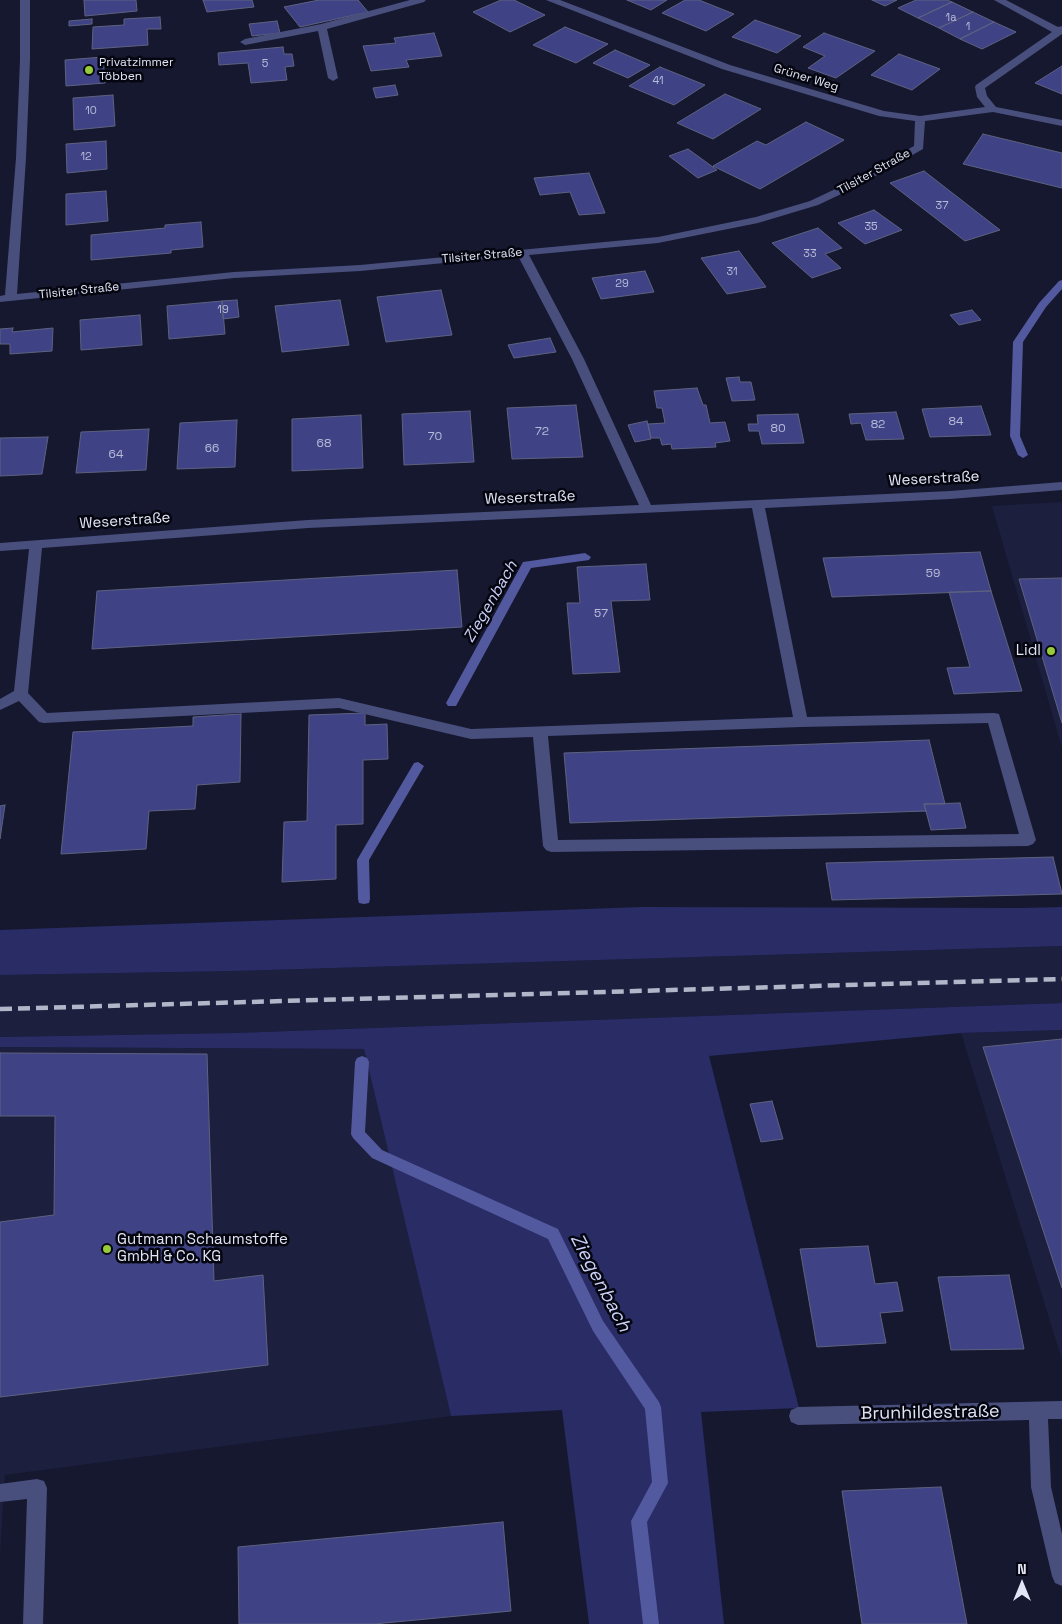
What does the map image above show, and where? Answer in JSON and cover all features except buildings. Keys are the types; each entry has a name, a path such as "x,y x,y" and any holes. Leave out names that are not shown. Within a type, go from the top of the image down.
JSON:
{"street":[{"path":"6,298 21,158 26,60 25,0"},
{"path":"245,42 322,27 421,0"},
{"name":"Grüner Weg","path":"551,0 726,66 883,114 920,120 993,109 1062,123"},
{"path":"993,109 982,97 980,87 1060,30 999,0"},
{"path":"322,27 333,78"},
{"name":"Tilsiter Straße","path":"6,298 234,275 360,268 658,240 758,220 814,203 852,185 920,147 920,120"},
{"path":"522,253 578,359 647,509"},
{"name":"Weserstraße","path":"0,547 308,524 950,495 1062,486"},
{"path":"758,504 801,722"},
{"path":"36,544 21,694 44,718 339,703 471,734 801,722 994,718 1028,840 551,846 540,732"},
{"path":"0,705 21,694"},
{"name":"Brunhildestraße","path":"798,1416 1062,1410"},
{"path":"1038,1412 1041,1487 1062,1576"},
{"path":"0,1493 37,1488 33,1624"}],"shaded area":[{"path":"1062,502 1062,748 992,506"},
{"path":"642,907 1062,907 1062,946 235,971 0,975 0,930"},
{"path":"1062,946 1062,1003 235,1033 0,1037 0,975 235,971"},
{"path":"1062,1003 1062,1030 961,1033 709,1056 799,1408 701,1412 724,1624 589,1624 562,1410 451,1416 364,1049 0,1047 0,1037 235,1033"},
{"path":"1062,1030 1062,1360 961,1033"},
{"path":"0,1047 364,1049 451,1416 5,1475 0,1555"}],"waterway":[{"name":"Ziegenbach","path":"1023,455 1015,436 1018,342 1042,305 1062,283"},
{"name":"Ziegenbach","path":"452,703 527,565 585,557"},
{"name":"Ziegenbach","path":"364,899 363,860 418,766"},
{"name":"Ziegenbach","path":"362,1062 358,1134 377,1154 553,1234 598,1326 653,1407 660,1483 639,1521 651,1624"}],"railway":[{"path":"0,1009 1062,979"}],"place":[{"name":"Privatzimmer Többen","path":"89,70"},
{"name":"Lidl","path":"1051,651"},
{"name":"Gutmann Schaumstoffe GmbH & Co. KG","path":"107,1249"}]}
